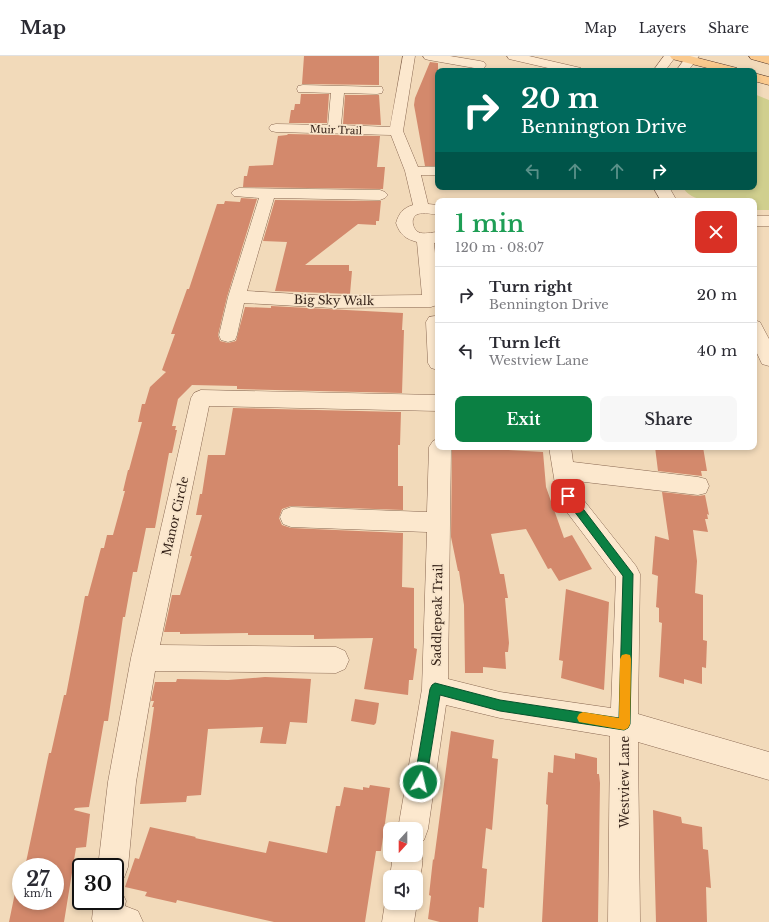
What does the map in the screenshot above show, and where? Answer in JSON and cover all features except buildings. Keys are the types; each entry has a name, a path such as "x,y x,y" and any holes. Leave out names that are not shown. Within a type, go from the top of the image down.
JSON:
{"main road":[{"path":"676,56 692,58 724,68"},
{"path":"755,56 769,60"},
{"path":"757,78 769,81"}],"street":[{"path":"409,56 396,131 430,210 409,213 403,221 403,226 411,234 432,237"},
{"path":"429,56 482,64"},
{"path":"513,56 564,68"},
{"path":"661,68 670,56"},
{"path":"684,68 692,58"},
{"path":"303,89 377,90"},
{"path":"334,130 338,90"},
{"name":"Muir Trail","path":"276,128 396,131"},
{"path":"412,171 435,171"},
{"path":"239,193 380,194"},
{"path":"228,334 237,297 268,194"},
{"path":"757,221 769,221"},
{"name":"Big Sky Walk","path":"237,297 332,302 430,301 432,237"},
{"path":"757,333 769,359"},
{"name":"Manor Circle","path":"114,858 122,782 144,658 201,398 435,403"},
{"name":"Saddlepeak Trail","path":"414,822 435,689 440,450"},
{"path":"562,459 698,486"},
{"name":"Westview Lane","path":"562,459 568,496 628,574 624,724 624,922"},
{"path":"291,517 439,522"},
{"path":"144,658 336,660"},
{"path":"435,689 500,705 624,724 769,766"},
{"path":"109,910 108,919 127,922"},
{"path":"398,922 400,910"}],"shaded area":[{"path":"757,95 769,100 769,210 757,210 757,198 695,198 686,190 757,190"}],"slow traffic":[{"path":"583,718 624,724 626,659"}],"route":[{"path":"420,782 435,689 500,705 624,724 628,574 568,496"}]}
